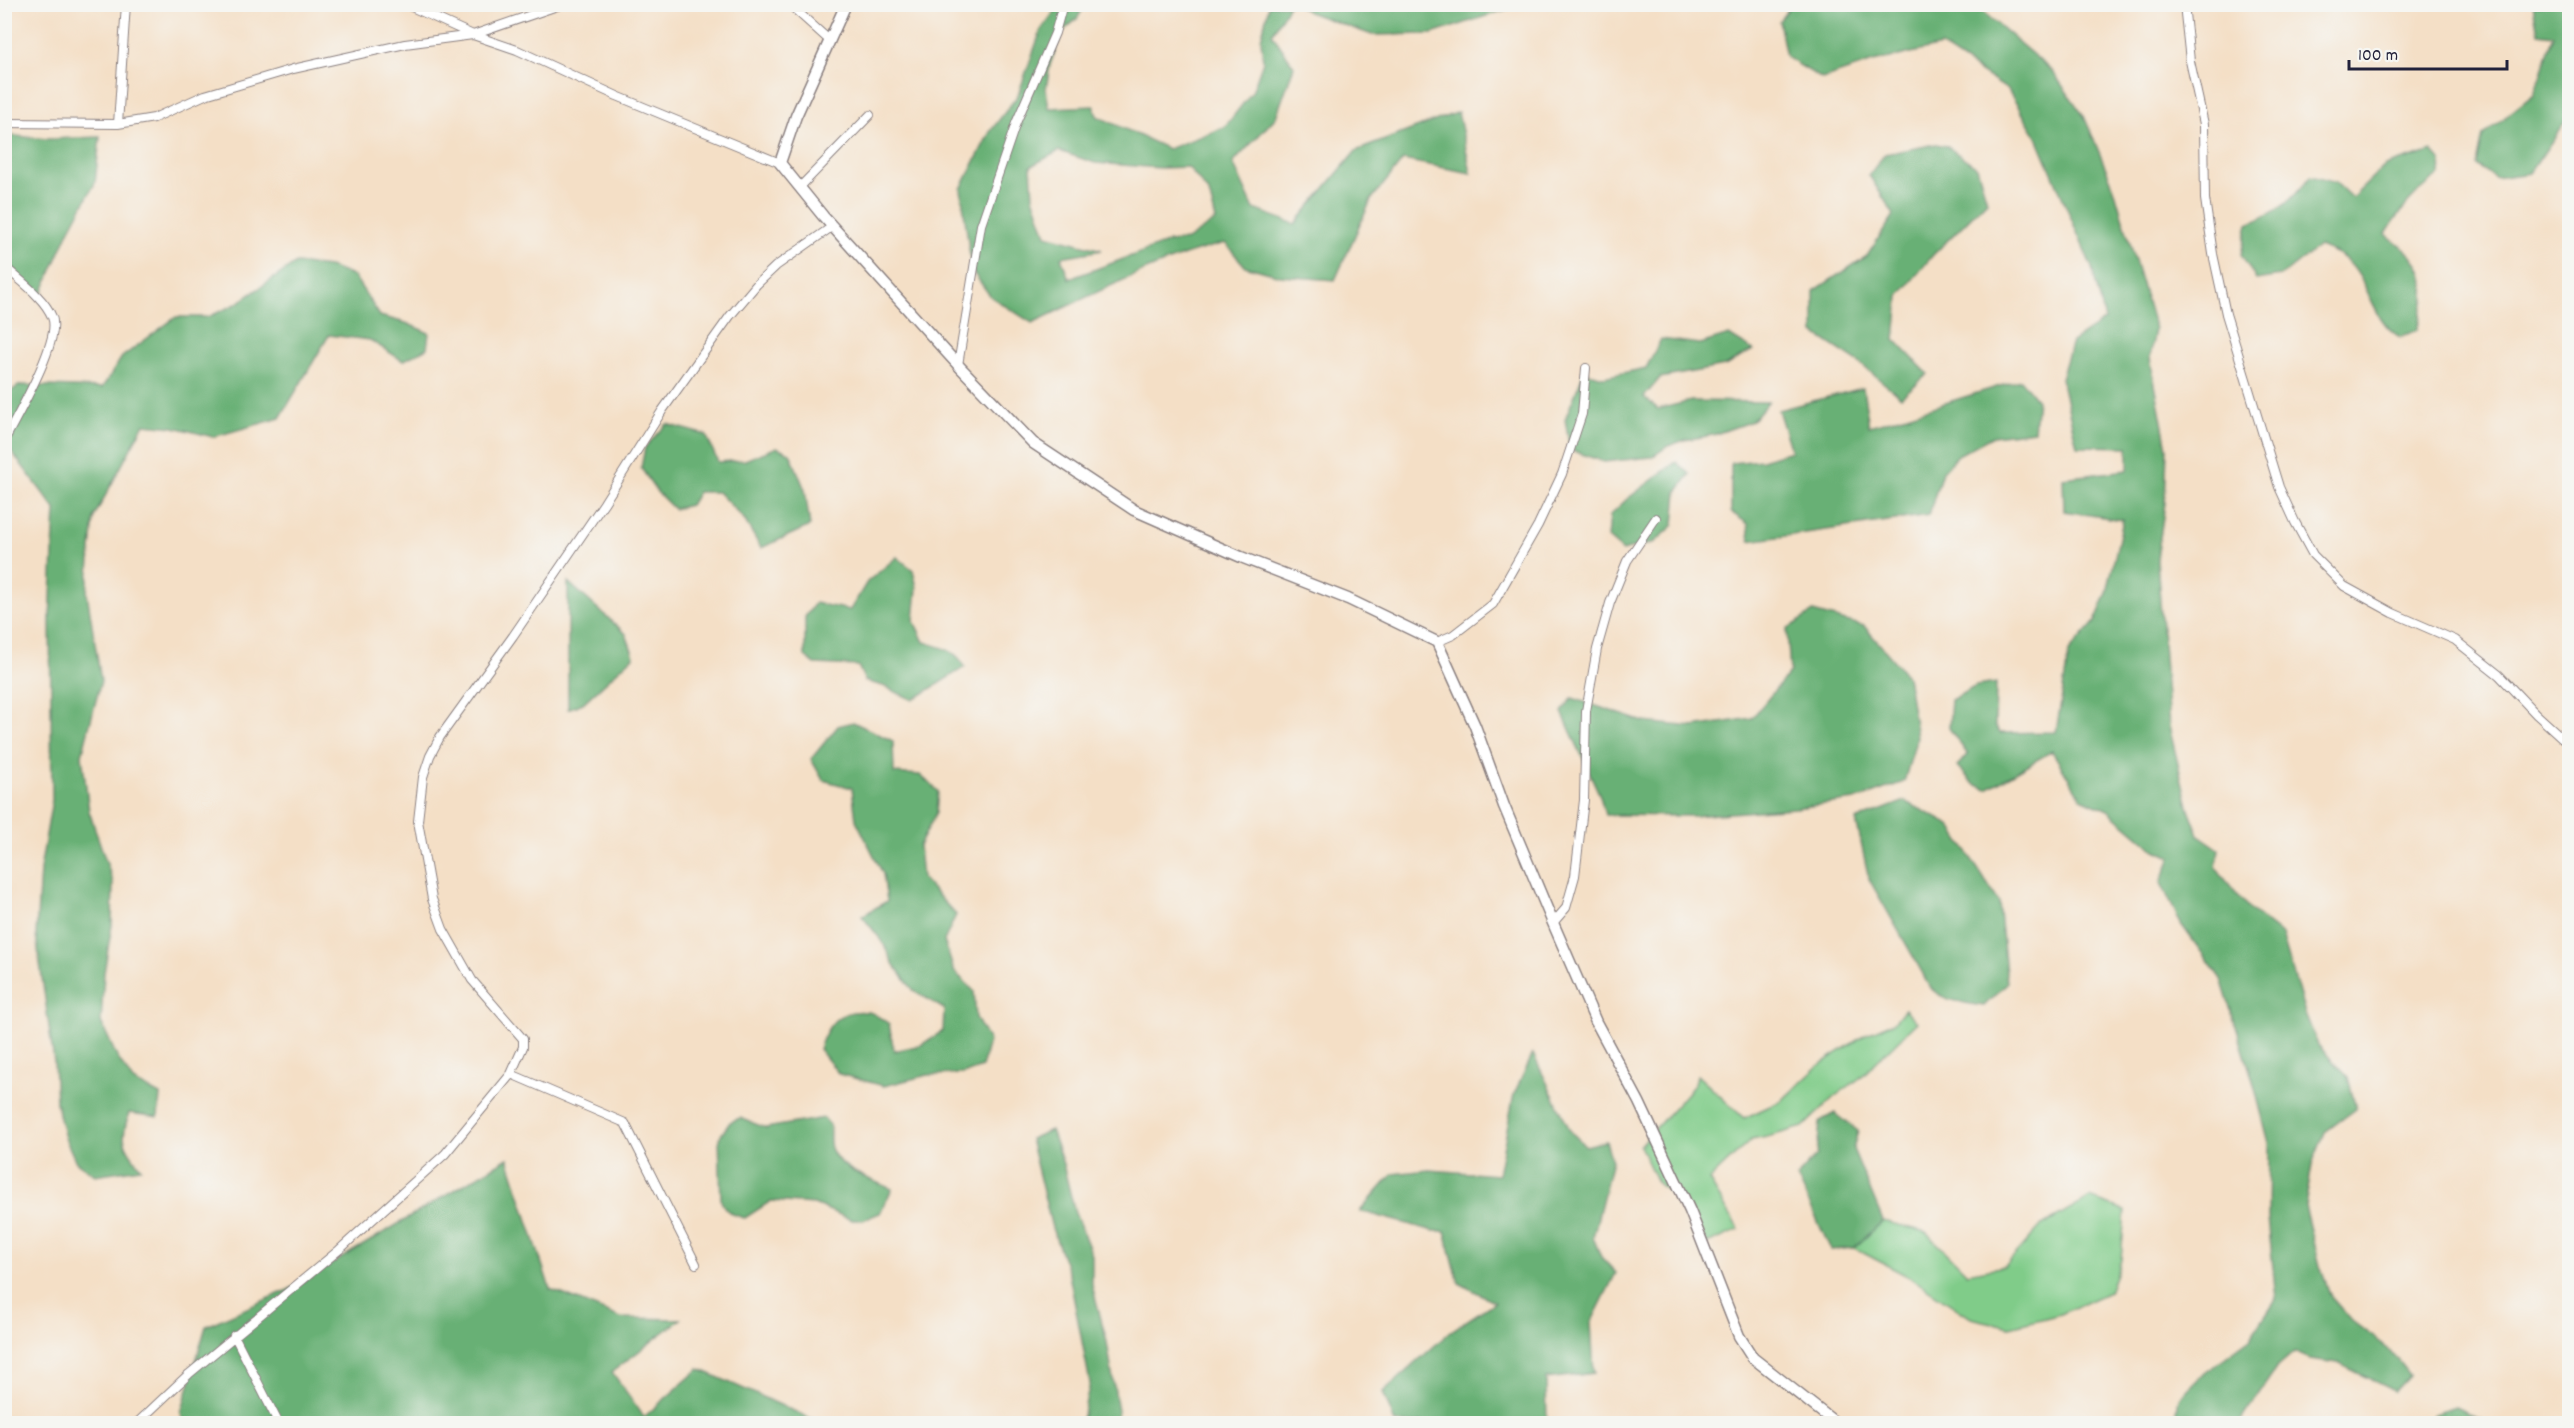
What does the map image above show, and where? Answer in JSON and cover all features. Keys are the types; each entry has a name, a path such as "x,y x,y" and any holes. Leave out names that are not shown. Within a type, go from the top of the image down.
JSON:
{"street":[{"path":"118,124 126,4"},
{"path":"405,4 473,35 517,50 617,96 780,163 833,226 958,365 1033,443 1134,510 1241,557 1348,599 1437,642 1475,726 1504,806 1596,1022 1639,1102 1690,1211 1739,1336 1753,1358 1837,1424"},
{"path":"4,123 118,124 154,117 205,95 327,60 405,44 473,35 563,4"},
{"path":"789,4 829,40"},
{"path":"780,163 796,116 846,4"},
{"path":"958,365 981,225 1016,123 1055,33 1064,4"},
{"path":"2184,4 2190,61 2204,124 2205,199 2215,264 2226,314 2279,487 2295,522 2313,555 2330,575 2344,586 2393,613 2455,640 2499,675 2570,745"},
{"path":"800,187 870,115"},
{"path":"136,1424 234,1335 339,1250 423,1175 467,1129 512,1074 523,1047 523,1039 472,980 443,929 432,899 418,821 423,777 430,756 440,736 513,636 662,411 730,316 776,266 833,226"},
{"path":"4,266 49,311 55,330 38,376 4,441"},
{"path":"1437,642 1453,635 1493,604 1538,525 1562,474 1582,414 1586,368"},
{"path":"1553,923 1566,908 1575,876 1584,800 1586,711 1596,649 1610,603 1627,561 1656,518"},
{"path":"512,1074 624,1123 696,1264"},
{"path":"234,1335 279,1424"}],"green space":[{"path":"1060,4 1085,5 1077,19 1062,32 1050,65 1046,89 1049,108 1094,106 1097,116 1168,149 1225,127 1252,92 1263,61 1261,39 1269,5 1289,5 1272,34 1294,66 1276,117 1233,163 1254,209 1295,224 1356,151 1458,112 1471,173 1403,160 1371,200 1335,280 1280,276 1245,266 1225,243 1151,268 1032,323 991,297 972,271 961,189 990,132 1018,95 1041,30","holes":["1059,151 1095,163 1161,168 1188,167 1209,193 1216,220 1187,240 1169,242 1069,279 1061,257 1102,250 1046,235 1033,197 1031,166"]},
{"path":"1298,5 1516,5 1432,34 1372,35 1308,12"},
{"path":"1791,5 1975,5 2052,71 2084,116 2114,188 2155,329 2150,358 2167,448 2165,503 2157,559 2169,726 2188,806 2199,835 2219,849 2216,868 2249,909 2282,935 2305,1013 2318,1045 2348,1077 2356,1109 2325,1132 2312,1165 2305,1206 2320,1266 2331,1297 2352,1321 2388,1348 2409,1375 2394,1391 2338,1363 2310,1359 2294,1352 2277,1367 2239,1423 2175,1423 2179,1398 2204,1373 2250,1339 2276,1299 2268,1218 2269,1143 2252,1077 2221,979 2181,924 2161,883 2171,857 2154,849 2108,810 2081,798 2052,751 1987,789 1974,784 1957,766 1968,755 1949,728 1951,700 1976,686 1996,683 1995,726 2000,733 2056,732 2069,652 2095,622 2107,593 2123,520 2064,511 2063,478 2128,470 2128,447 2077,446 2061,378 2072,342 2105,320 2092,268 2037,137 2008,90 1941,46 1873,62 1822,79 1786,57 1779,21"},
{"path":"2533,5 2569,5 2569,116 2530,173 2495,178 2477,165 2483,135 2534,94 2554,35 2538,33"},
{"path":"4,135 48,139 100,137 95,183 69,231 40,298 5,265"},
{"path":"1936,144 1946,146 1977,167 1987,201 1933,255 1899,296 1895,340 1928,374 1901,397 1858,362 1814,333 1814,291 1867,256 1894,215 1869,175 1885,154"},
{"path":"2432,151 2441,161 2440,175 2410,202 2386,234 2412,256 2423,276 2424,294 2417,330 2400,337 2390,330 2353,268 2340,255 2319,246 2281,276 2256,280 2241,254 2248,224 2283,205 2311,176 2336,183 2352,198 2385,166"},
{"path":"296,263 329,267 354,276 380,316 406,323 429,333 427,348 403,361 370,340 329,335 280,418 213,437 174,427 144,424 94,517 87,593 101,681 82,755 89,811 113,882 112,925 104,973 101,1022 117,1057 133,1081 160,1095 158,1117 129,1113 126,1122 125,1142 141,1168 95,1175 76,1162 65,1138 56,1103 54,1062 36,935 40,870 52,800 50,619 55,509 5,443 5,395 20,385 102,388 122,357 176,317 208,317 236,304"},
{"path":"1729,335 1753,350 1725,366 1660,378 1644,397 1658,409 1691,401 1768,402 1752,421 1713,435 1668,446 1652,457 1604,462 1570,450 1565,419 1584,372 1604,377 1646,368 1661,339 1700,344"},
{"path":"2021,380 2037,400 2034,431 1993,436 1958,455 1942,472 1929,515 1750,541 1748,524 1731,512 1731,463 1762,460 1791,451 1778,410 1863,388 1869,426"},
{"path":"667,424 706,435 718,462 745,460 777,447 790,453 805,490 810,526 761,548 744,519 718,492 698,492 690,505 674,509 657,492 641,468 645,447"},
{"path":"1676,462 1690,474 1677,492 1674,525 1655,542 1623,551 1608,538 1610,515 1627,499"},
{"path":"897,557 913,570 917,588 914,621 924,642 953,653 965,667 913,700 883,686 865,681 858,666 815,664 805,656 805,617 815,603 850,610 867,582"},
{"path":"568,582 626,634 634,656 583,703 568,709"},
{"path":"1813,612 1864,626 1907,676 1917,737 1904,782 1855,800 1795,808 1692,816 1605,815 1600,796 1562,712 1572,698 1644,722 1693,727 1752,718 1790,672 1787,629"},
{"path":"853,722 893,741 894,773 920,775 938,791 936,813 919,846 922,878 956,915 944,941 954,971 974,991 976,1018 989,1041 982,1067 963,1074 928,1075 884,1086 839,1074 819,1049 835,1020 858,1011 871,1013 889,1024 894,1051 921,1045 943,1031 944,1009 913,990 894,965 882,941 862,916 887,901 883,874 856,820 852,788 823,780 811,759 838,726"},
{"path":"1905,801 1950,825 1999,902 2007,983 1984,1006 1948,999 1933,990 1869,879 1856,820"},
{"path":"1905,1009 1917,1022 1860,1078 1834,1097 1803,1127 1751,1140 1709,1180 1739,1230 1707,1244 1690,1211 1657,1182 1640,1146 1695,1084 1697,1075 1744,1118 1781,1101 1822,1063 1865,1035 1893,1023"},
{"path":"1533,1054 1571,1132 1586,1146 1606,1141 1612,1161 1593,1237 1601,1257 1616,1273 1591,1323 1594,1373 1546,1379 1547,1423 1395,1423 1383,1392 1451,1331 1495,1302 1459,1283 1445,1231 1434,1231 1360,1211 1393,1174 1429,1170 1498,1175 1514,1094"},
{"path":"1835,1113 1858,1131 1853,1149 1883,1221 1854,1248 1831,1250 1797,1177 1817,1155 1820,1121"},
{"path":"740,1118 766,1128 824,1118 830,1125 831,1148 835,1156 848,1168 892,1189 880,1213 863,1220 852,1220 814,1204 771,1201 745,1218 730,1213 721,1201 719,1138 730,1122"},
{"path":"1051,1130 1063,1164 1075,1213 1092,1255 1092,1285 1107,1342 1118,1411 1116,1423 1081,1423 1090,1383 1069,1274 1052,1228 1030,1139"},
{"path":"508,1158 550,1289 621,1318 681,1319 612,1372 644,1417 699,1369 821,1423 184,1424 181,1413 206,1326 290,1289"},
{"path":"2090,1198 2125,1211 2121,1260 2109,1292 2061,1314 2010,1327 1971,1318 1911,1278 1854,1248 1883,1221 1926,1232 1967,1273 2005,1266 2040,1227"},
{"path":"2455,1407 2489,1423 2434,1423 2432,1415"}]}
